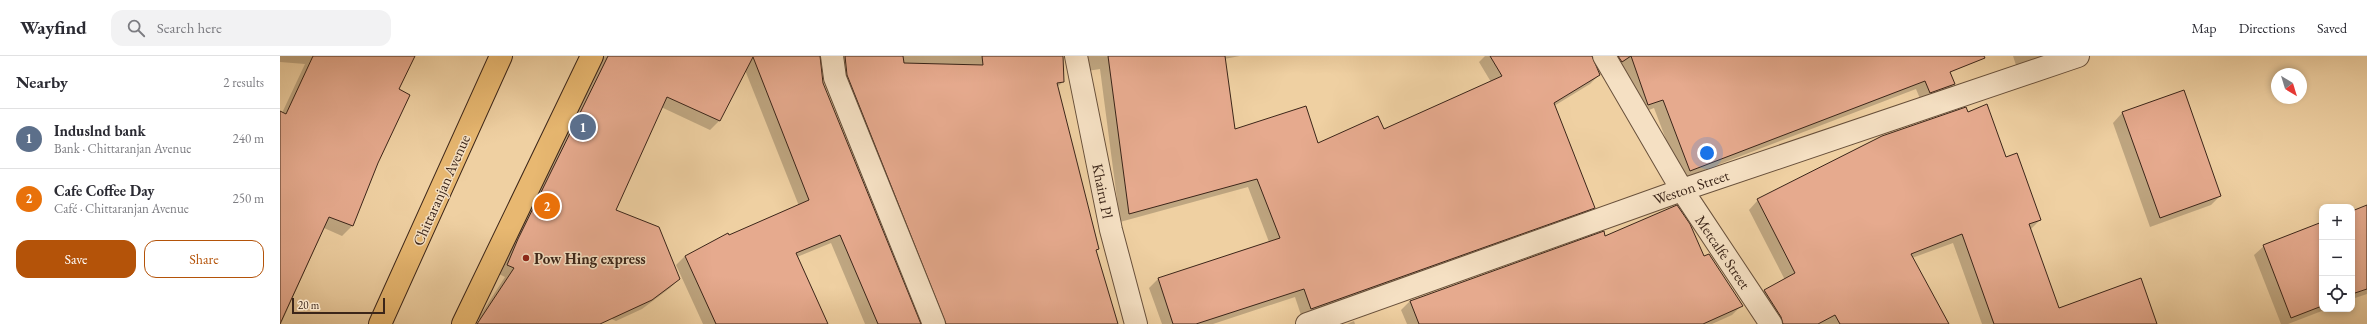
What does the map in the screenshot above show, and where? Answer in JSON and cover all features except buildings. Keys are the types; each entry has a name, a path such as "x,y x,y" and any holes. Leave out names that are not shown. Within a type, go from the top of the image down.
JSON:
{"main road":[{"name":"Chittaranjan Avenue","path":"380,324 501,56"},
{"path":"463,324 592,56"}],"street":[{"path":"832,56 835,78 934,324"},
{"name":"Khairu Pl","path":"1076,56 1111,230 1136,324"},
{"name":"Metcalfe Street","path":"1604,56 1682,190 1771,324"},
{"name":"Weston Street","path":"1307,324 1682,190 2078,56"}],"place":[{"name":"Induslnd bank","path":"583,127"},
{"name":"Cafe Coffee Day","path":"547,206"},
{"name":"Pow Hing express","path":"526,258"}]}
